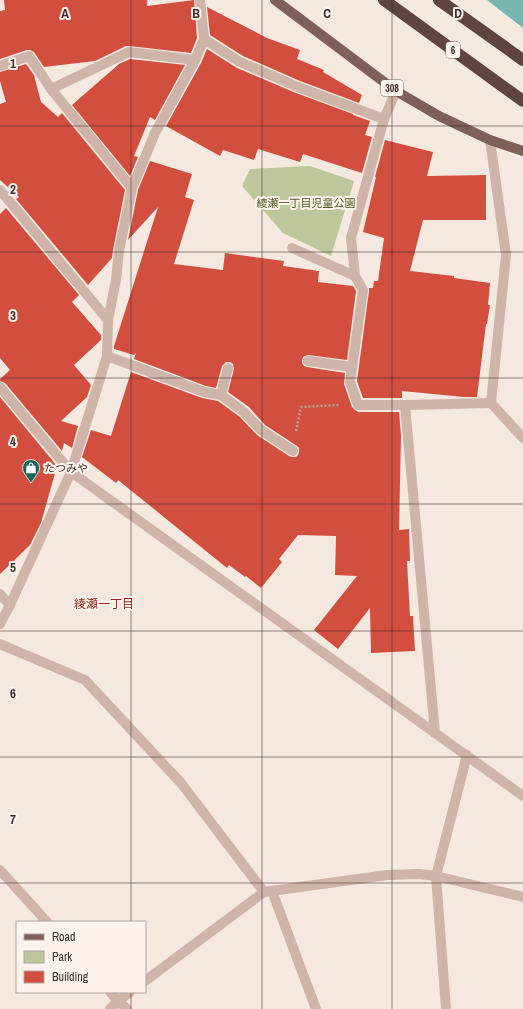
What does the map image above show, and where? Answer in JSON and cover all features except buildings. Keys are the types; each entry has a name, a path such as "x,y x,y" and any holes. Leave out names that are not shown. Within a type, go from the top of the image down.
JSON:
{"highway":[{"name":"6","path":"384,0 523,101"},
{"path":"440,0 523,60"}],"main road":[{"name":"308","path":"275,0 396,91 439,116 490,140 523,151"}],"street":[{"path":"0,624 71,472 107,356 108,320 116,280 119,251 132,188 155,133 195,60 204,38 200,0"},
{"path":"204,38 240,62 298,87 384,119"},
{"path":"51,89 129,52 195,60"},
{"path":"0,66 29,56 51,89 132,188"},
{"path":"396,91 384,119 351,238 355,276 363,290 350,382 358,404 405,406 491,403"},
{"path":"490,140 506,255 491,403 523,438"},
{"path":"0,190 108,320"},
{"path":"292,248 355,276"},
{"path":"107,356 204,392 221,395 244,412 262,430 293,451"},
{"path":"308,361 352,367"},
{"path":"221,395 228,368"},
{"path":"0,387 71,472 523,796"},
{"path":"405,406 436,733"},
{"path":"0,594 10,605"},
{"path":"0,644 85,680 181,783 268,891 316,1009"},
{"path":"446,1009 436,876 467,755"},
{"path":"0,870 46,921"},
{"path":"146,980 268,891 387,875 419,874 436,876 523,897"},
{"path":"111,993 127,1009"},
{"path":"110,1009 129,993"}],"path":[{"path":"293,451 301,407 358,404"}],"green space":[{"name":"綾瀬一丁目児童公園","path":"310,166 354,181 331,256 283,233 242,186 250,169"}],"water":[{"path":"487,0 523,0 523,28"}],"place":[{"name":"たつみや","path":"31,483"}],"district":[{"name":"綾瀬一丁目","path":"104,604"}]}
